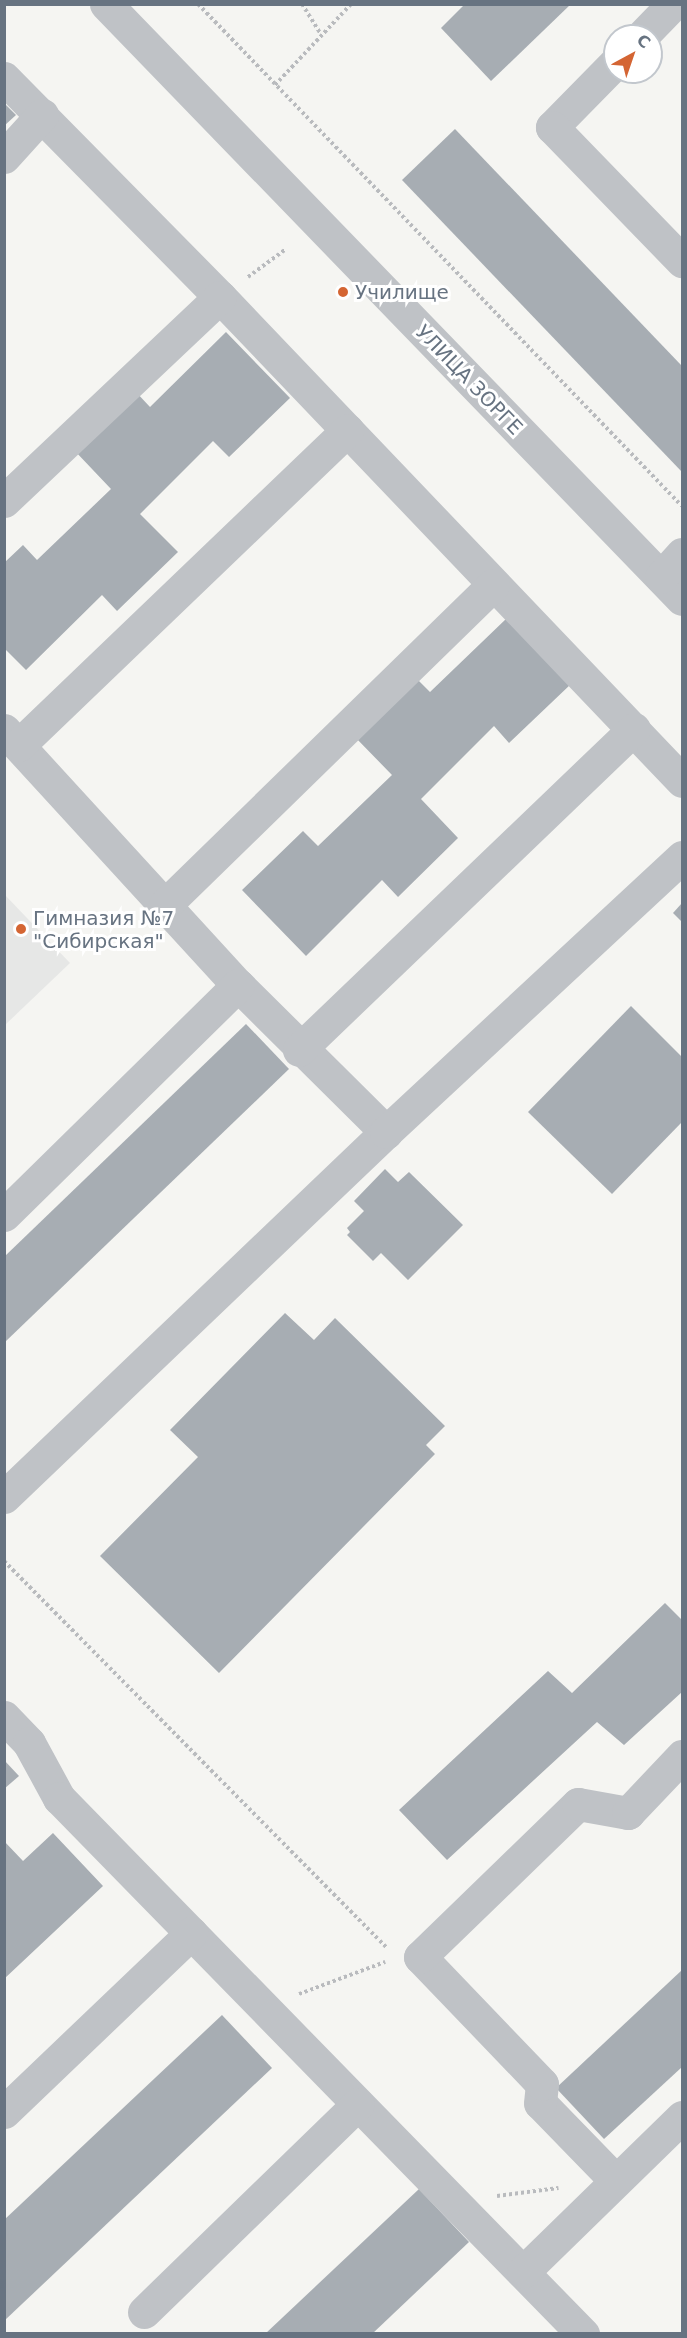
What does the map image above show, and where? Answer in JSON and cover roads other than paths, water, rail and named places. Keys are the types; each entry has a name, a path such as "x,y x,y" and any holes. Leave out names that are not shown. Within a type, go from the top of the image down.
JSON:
{"street":[{"name":"УЛИЦА ЗОРГЕ","path":"106,4 675,577"},
{"path":"654,24 673,4"},
{"path":"603,75 552,127 682,261"},
{"path":"4,78 220,297 682,781"},
{"path":"4,157 42,115"},
{"path":"4,501 220,297"},
{"path":"347,430 12,738 238,986 299,1050 386,1132"},
{"path":"165,905 493,585"},
{"path":"299,1050 634,729"},
{"path":"4,1497 386,1132 682,857"},
{"path":"4,1215 238,986"},
{"path":"4,1717 29,1743 59,1798 583,2334"},
{"path":"615,2180 540,2103 542,2084 420,1957 578,1804 628,1813 682,1756"},
{"path":"4,2112 191,1933"},
{"path":"144,2312 358,2104"},
{"path":"523,2272 682,2117"}],"place":[{"name":"Училище","path":"343,292"},
{"name":"Гимназия №7 \"Сибирская\"","path":"21,929"}]}
